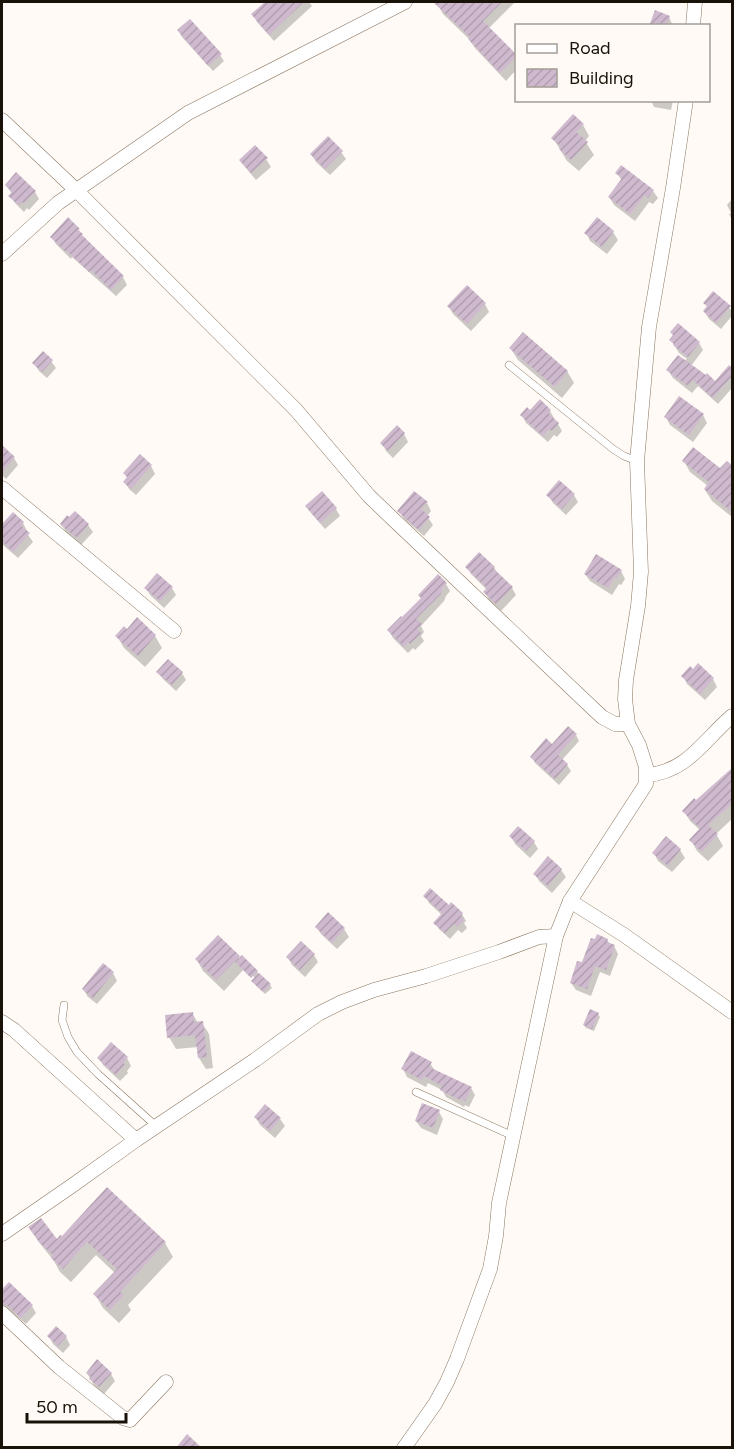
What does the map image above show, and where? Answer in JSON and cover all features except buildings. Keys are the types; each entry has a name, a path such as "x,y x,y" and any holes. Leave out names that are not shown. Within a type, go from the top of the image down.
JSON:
{"street":[{"path":"2,254 58,203 188,112 405,2"},
{"path":"693,24 695,2"},
{"path":"404,1448 435,1404 447,1382 458,1359 490,1269 499,1203 556,936 570,901 646,784 647,775 642,754 628,724 625,699 641,572 637,461 649,327 686,102"},
{"path":"2,120 76,190 296,411 369,496 602,717 615,724 628,724"},
{"path":"2,488 174,631"},
{"path":"647,775 666,772 682,764 732,716"},
{"path":"570,901 624,935 732,1012"},
{"path":"2,1234 318,1014 374,990 489,956 539,937 556,936"},
{"path":"2,1022 14,1030 136,1140"},
{"path":"2,1313 59,1367 123,1418 130,1420 166,1382"}],"lane":[{"path":"509,365 613,449 637,461"},
{"path":"64,1005 62,1020 77,1052 156,1126"},
{"path":"416,1092 513,1136"}]}
